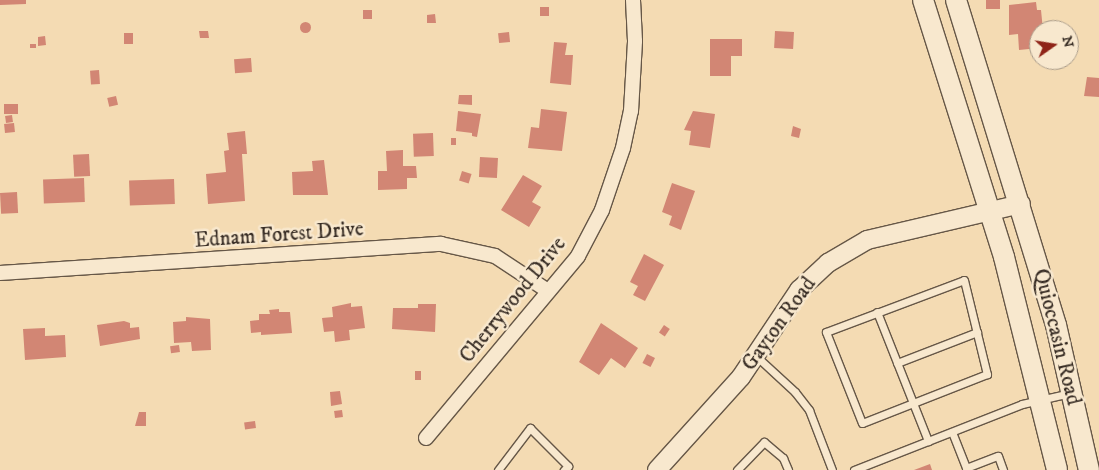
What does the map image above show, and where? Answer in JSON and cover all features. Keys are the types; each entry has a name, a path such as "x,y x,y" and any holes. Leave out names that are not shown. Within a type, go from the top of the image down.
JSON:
{"main road":[{"path":"923,0 989,211"},
{"path":"956,0 1021,204"},
{"name":"Quioccasin Road","path":"1021,204 1056,325 1089,470"},
{"name":"Quioccasin Road","path":"989,211 1042,400 1057,470"}],"street":[{"name":"Cherrywood Drive","path":"426,438 578,256 602,210 623,148 634,80 633,0"},
{"name":"Gayton Road","path":"658,470 701,424 756,355 799,290 828,263 849,249 889,234 1021,204"},
{"name":"Ednam Forest Drive","path":"0,273 441,244 495,256 548,291"}],"lane":[{"path":"964,280 976,332 987,374 862,423 826,332 964,280"},
{"path":"877,312 928,441"},
{"path":"897,363 976,332"},
{"path":"756,355 795,392 809,410 832,470"},
{"path":"854,470 1022,404 1071,392"},
{"path":"498,470 530,428 568,466 564,470"},
{"path":"952,432 966,469 998,456 1003,470"},
{"path":"737,470 764,442 783,458 788,470"}],"building":[{"path":"0,0 26,0 26,4 0,5"},
{"path":"986,0 1000,0 1000,9 986,9"},
{"path":"1036,2 1037,10 1041,10 1042,20 1029,20 1029,49 1019,50 1018,34 1009,35 1009,5"},
{"path":"540,7 549,7 549,16 540,16"},
{"path":"363,10 372,10 372,19 363,19"},
{"path":"435,14 436,23 427,23 427,15"},
{"path":"303,22 307,22 310,27 309,31 303,32 300,29 300,25"},
{"path":"199,31 208,31 209,38 200,38"},
{"path":"775,31 794,32 793,49 774,48"},
{"path":"509,32 510,42 499,43 498,33"},
{"path":"124,33 133,33 133,44 124,44"},
{"path":"45,36 46,45 38,46 38,37"},
{"path":"710,39 742,39 742,56 731,56 731,76 710,76"},
{"path":"554,42 567,43 565,55 573,55 571,85 550,83"},
{"path":"30,44 36,44 36,48 30,48"},
{"path":"251,58 252,72 235,73 234,59"},
{"path":"99,70 100,84 91,85 90,71"},
{"path":"1087,77 1099,78 1099,97 1084,96"},
{"path":"459,95 472,95 472,105 458,104"},
{"path":"116,96 118,105 109,107 107,98"},
{"path":"4,104 18,104 18,114 4,114"},
{"path":"541,109 567,112 562,151 528,148 531,127 539,128"},
{"path":"458,111 481,114 477,137 472,136 472,133 456,131"},
{"path":"693,111 715,114 710,148 689,145 691,131 684,130"},
{"path":"12,115 13,122 6,123 5,116"},
{"path":"14,123 15,132 5,133 4,124"},
{"path":"793,126 801,129 799,138 791,136"},
{"path":"245,131 247,154 242,154 245,201 208,204 206,174 226,172 224,151 229,150 227,133"},
{"path":"433,133 434,156 414,157 413,134"},
{"path":"451,138 456,138 456,145 451,145"},
{"path":"403,150 403,166 416,166 417,178 407,178 407,189 378,190 378,171 387,171 386,151"},
{"path":"89,154 90,176 74,177 73,155"},
{"path":"480,157 498,158 497,178 479,177"},
{"path":"324,160 328,195 293,195 292,172 313,171 312,161"},
{"path":"462,171 472,174 469,183 459,181"},
{"path":"523,175 542,186 532,202 541,207 529,227 501,210"},
{"path":"84,178 85,202 44,203 43,179"},
{"path":"174,179 175,204 130,206 129,181"},
{"path":"672,183 695,191 681,230 669,225 672,216 662,212"},
{"path":"17,192 18,213 1,214 0,193"},
{"path":"644,254 664,265 645,301 633,295 638,286 630,282"},
{"path":"351,303 351,307 362,306 365,328 349,330 350,340 335,342 334,331 324,332 322,318 333,317 332,307"},
{"path":"418,304 436,304 435,332 392,329 393,308 418,308"},
{"path":"279,309 279,312 290,312 292,333 261,335 261,332 251,333 250,321 259,320 259,314 270,314 269,310"},
{"path":"186,317 210,319 211,350 192,351 191,342 174,343 173,322 186,321"},
{"path":"124,321 130,323 130,328 139,327 140,339 100,346 97,325"},
{"path":"601,323 638,348 625,368 611,358 599,375 579,362"},
{"path":"664,325 670,329 665,336 659,332"},
{"path":"45,328 45,336 65,335 66,357 25,360 23,329"},
{"path":"179,345 180,352 171,353 170,346"},
{"path":"647,354 655,358 650,367 642,363"},
{"path":"415,371 421,371 421,380 415,380"},
{"path":"340,391 342,404 331,406 330,392"},
{"path":"342,410 343,417 335,418 334,411"},
{"path":"139,412 146,412 146,426 135,426"},
{"path":"255,421 256,428 245,429 244,423"},
{"path":"930,464 932,470 914,470"}]}
